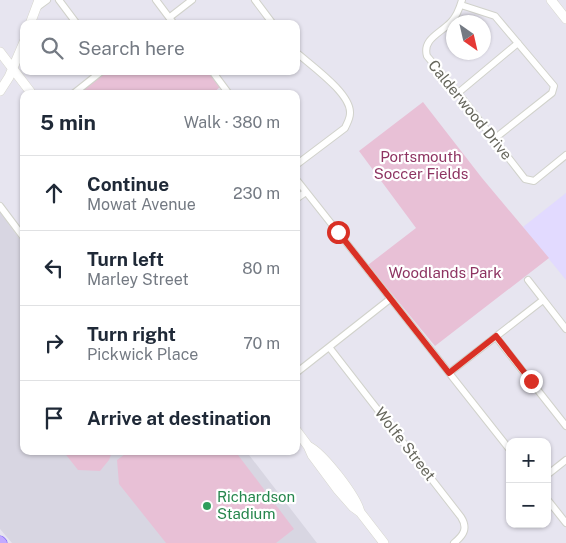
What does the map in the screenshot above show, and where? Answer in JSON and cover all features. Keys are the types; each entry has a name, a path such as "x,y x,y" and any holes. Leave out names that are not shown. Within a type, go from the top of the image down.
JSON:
{"street":[{"path":"32,20 39,0"},
{"path":"36,9 47,0"},
{"path":"59,0 74,20"},
{"path":"156,0 172,20"},
{"path":"170,17 192,0"},
{"path":"255,0 270,20"},
{"path":"551,0 566,19"},
{"path":"461,2 495,16 554,86 552,93 494,139"},
{"name":"Calderwood Drive","path":"461,2 452,21 428,42 425,50 427,56 525,179 534,181 566,155"},
{"path":"458,93 518,43"},
{"path":"0,52 29,90"},
{"path":"0,91 13,70 20,52"},
{"path":"300,55 332,83 348,104 351,112 345,128 300,162"},
{"path":"78,90 97,75"},
{"path":"215,75 226,90"},
{"path":"300,185 506,445"},
{"path":"300,196 306,192"},
{"path":"0,206 20,233"},
{"path":"528,280 566,329"},
{"path":"300,370 390,299"},
{"path":"449,373 543,300"},
{"path":"496,336 566,426"},
{"name":"Wolfe Street","path":"329,347 462,517 465,532 454,543"},
{"path":"300,435 338,490 360,512 384,543"},
{"path":"551,472 566,460"},
{"path":"551,504 566,523"}],"shaded area":[{"path":"566,193 566,280 523,227"},
{"path":"0,212 20,240 20,455 249,455 317,543 12,543 0,529"}],"green space":[{"path":"101,75 210,75 220,87 217,90 83,90"},
{"name":"Woodlands Park","path":"423,102 482,178 549,258 435,346 368,265 416,228 359,151"},
{"path":"66,455 111,455 100,471 78,470"},
{"name":"Richardson Stadium","path":"124,455 238,455 294,529 276,543 166,543 119,484 117,460"}],"place":[{"name":"Richardson Stadium","path":"207,506"}],"route":[{"path":"338,232 449,373 496,336 531,381"}],"park label":[{"name":"Portsmouth Soccer Fields","path":"421,166"}]}
